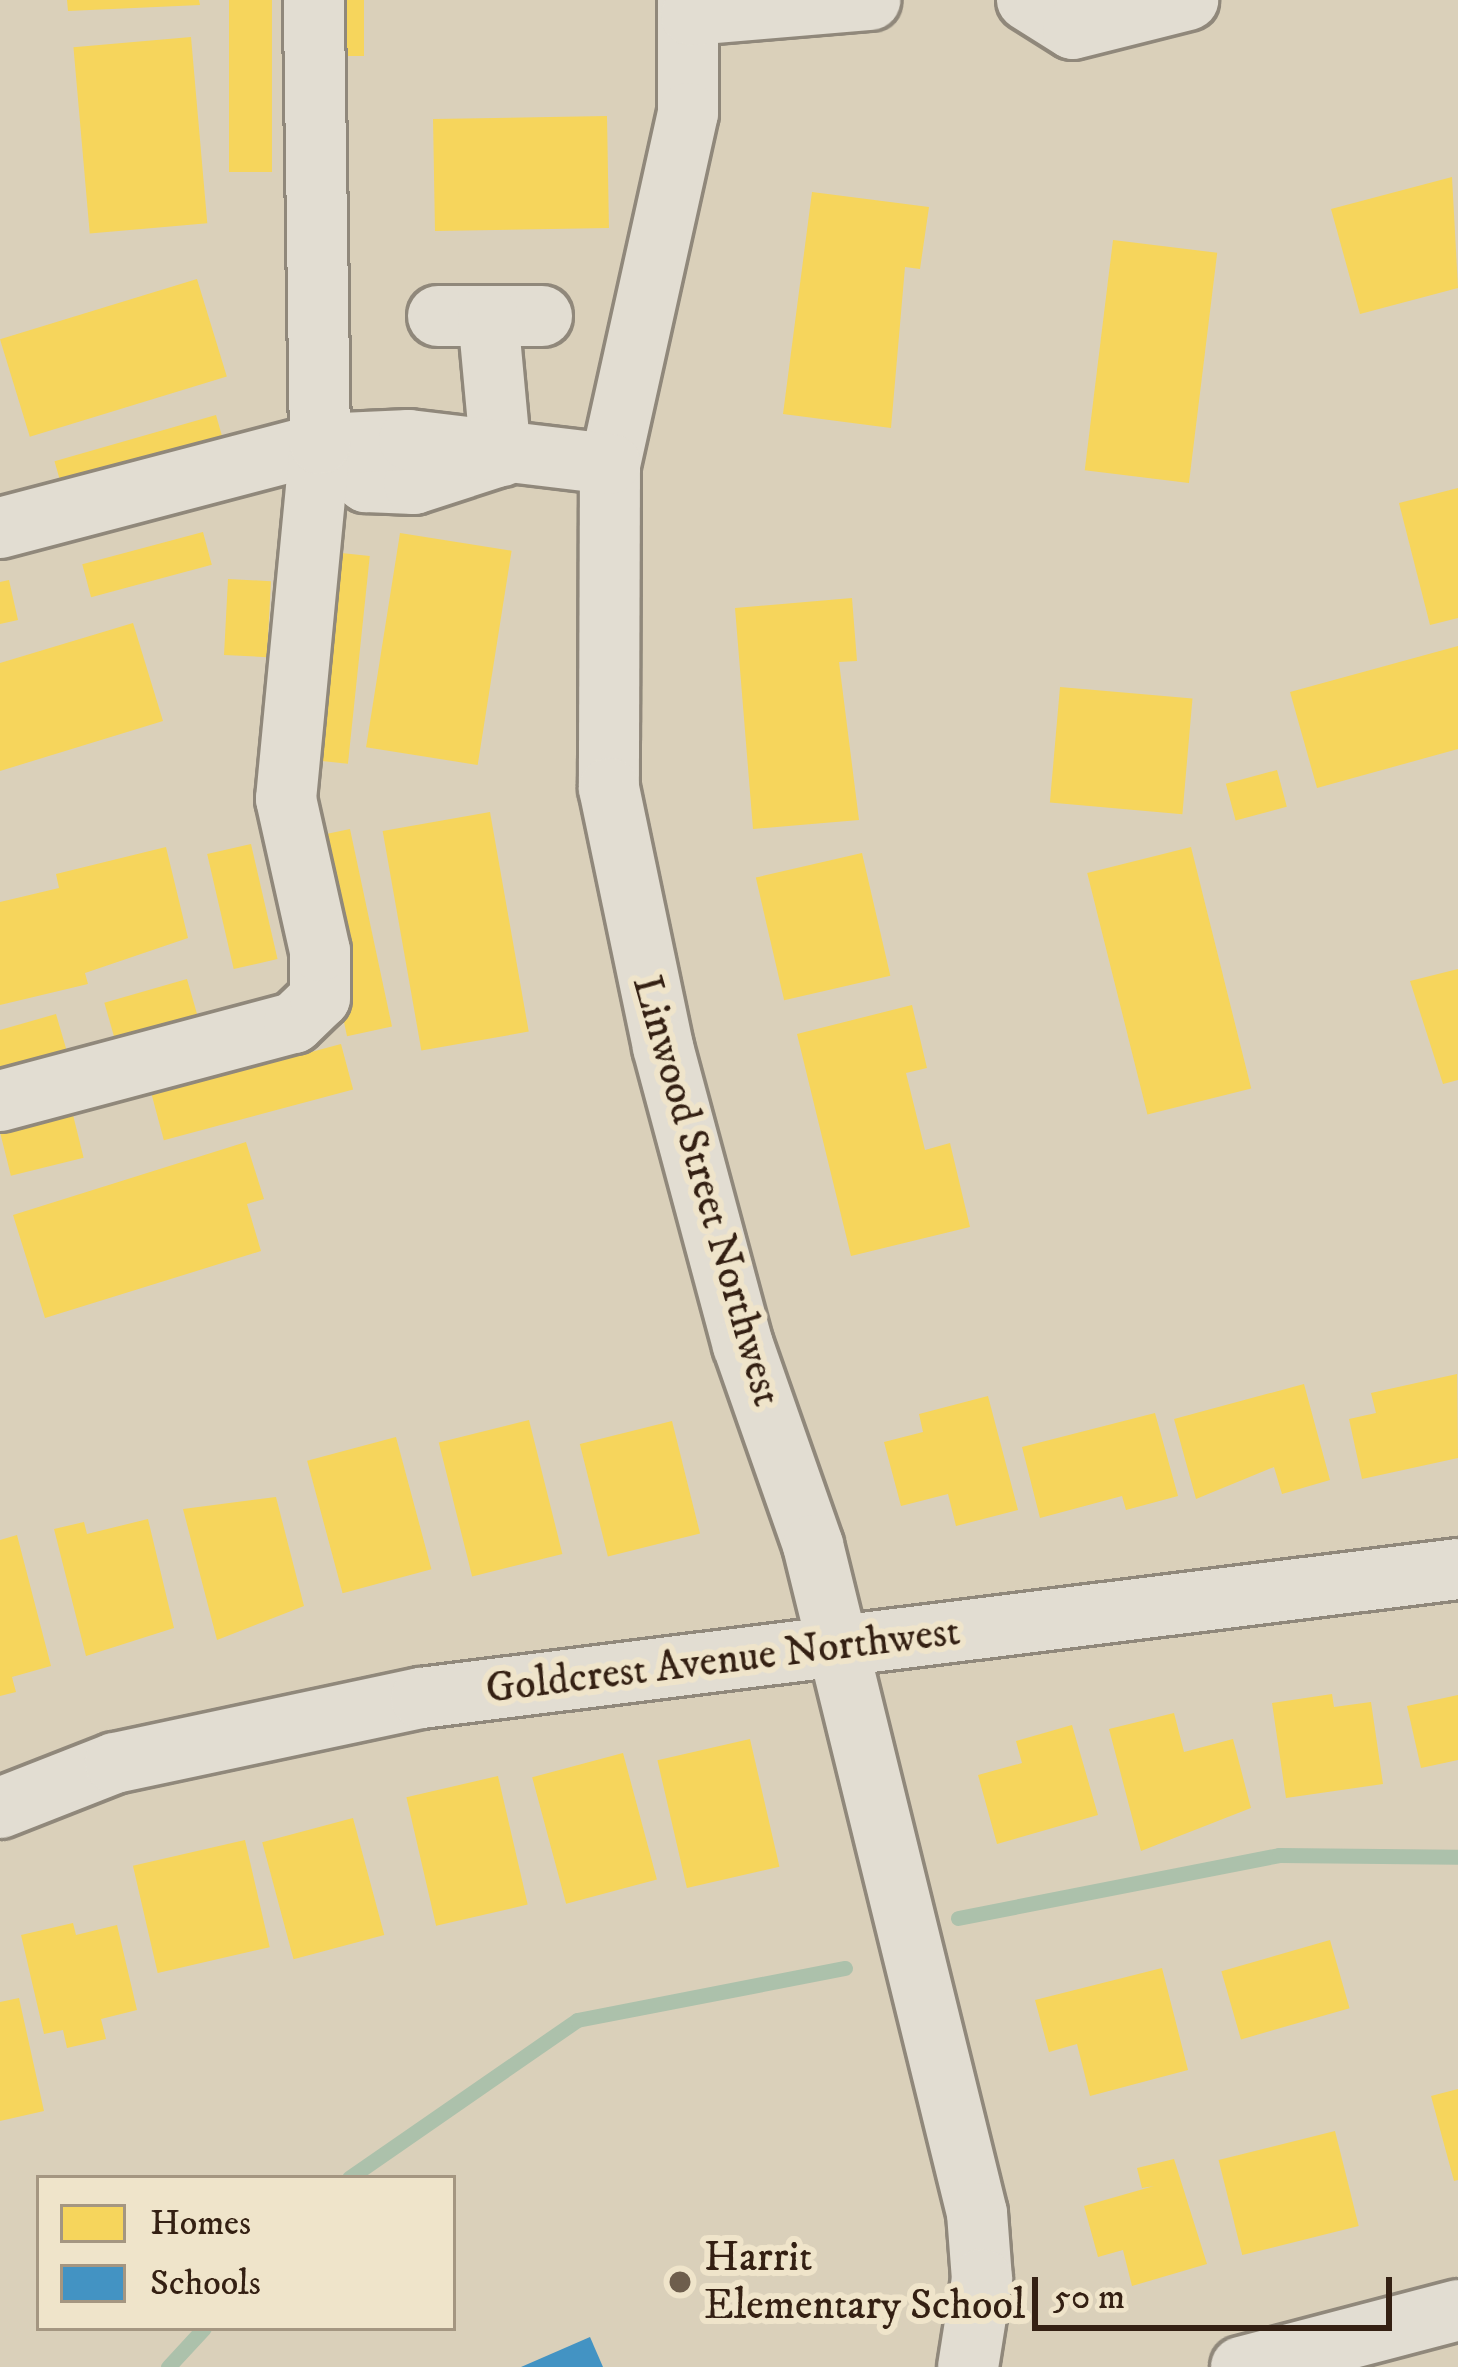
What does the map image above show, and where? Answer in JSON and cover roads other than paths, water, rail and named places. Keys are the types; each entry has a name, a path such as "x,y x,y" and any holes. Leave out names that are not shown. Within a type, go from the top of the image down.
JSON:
{"street":[{"path":"0,1100 294,1023 320,998 286,799 320,444 314,0"},
{"path":"690,7 870,0"},
{"path":"1028,0 1073,29 1188,0"},
{"name":"Linwood Street Northwest","path":"690,7 688,113 610,464 603,695 637,942 838,1647 977,2212 982,2279 968,2367"},
{"path":"489,316 501,456"},
{"path":"0,528 320,444 409,440 501,456 610,464"},
{"name":"Goldcrest Avenue Northwest","path":"0,1808 115,1763 299,1720 560,1676 838,1647 1458,1569"},
{"path":"1241,2367 1458,2310"}],"waterway":[{"path":"958,1918 1279,1855 1458,1857"},
{"path":"353,2175 577,2020 845,1968"},
{"path":"168,2367 201,2331"}],"place":[{"name":"Harrit Elementary School","path":"680,2282"}]}
